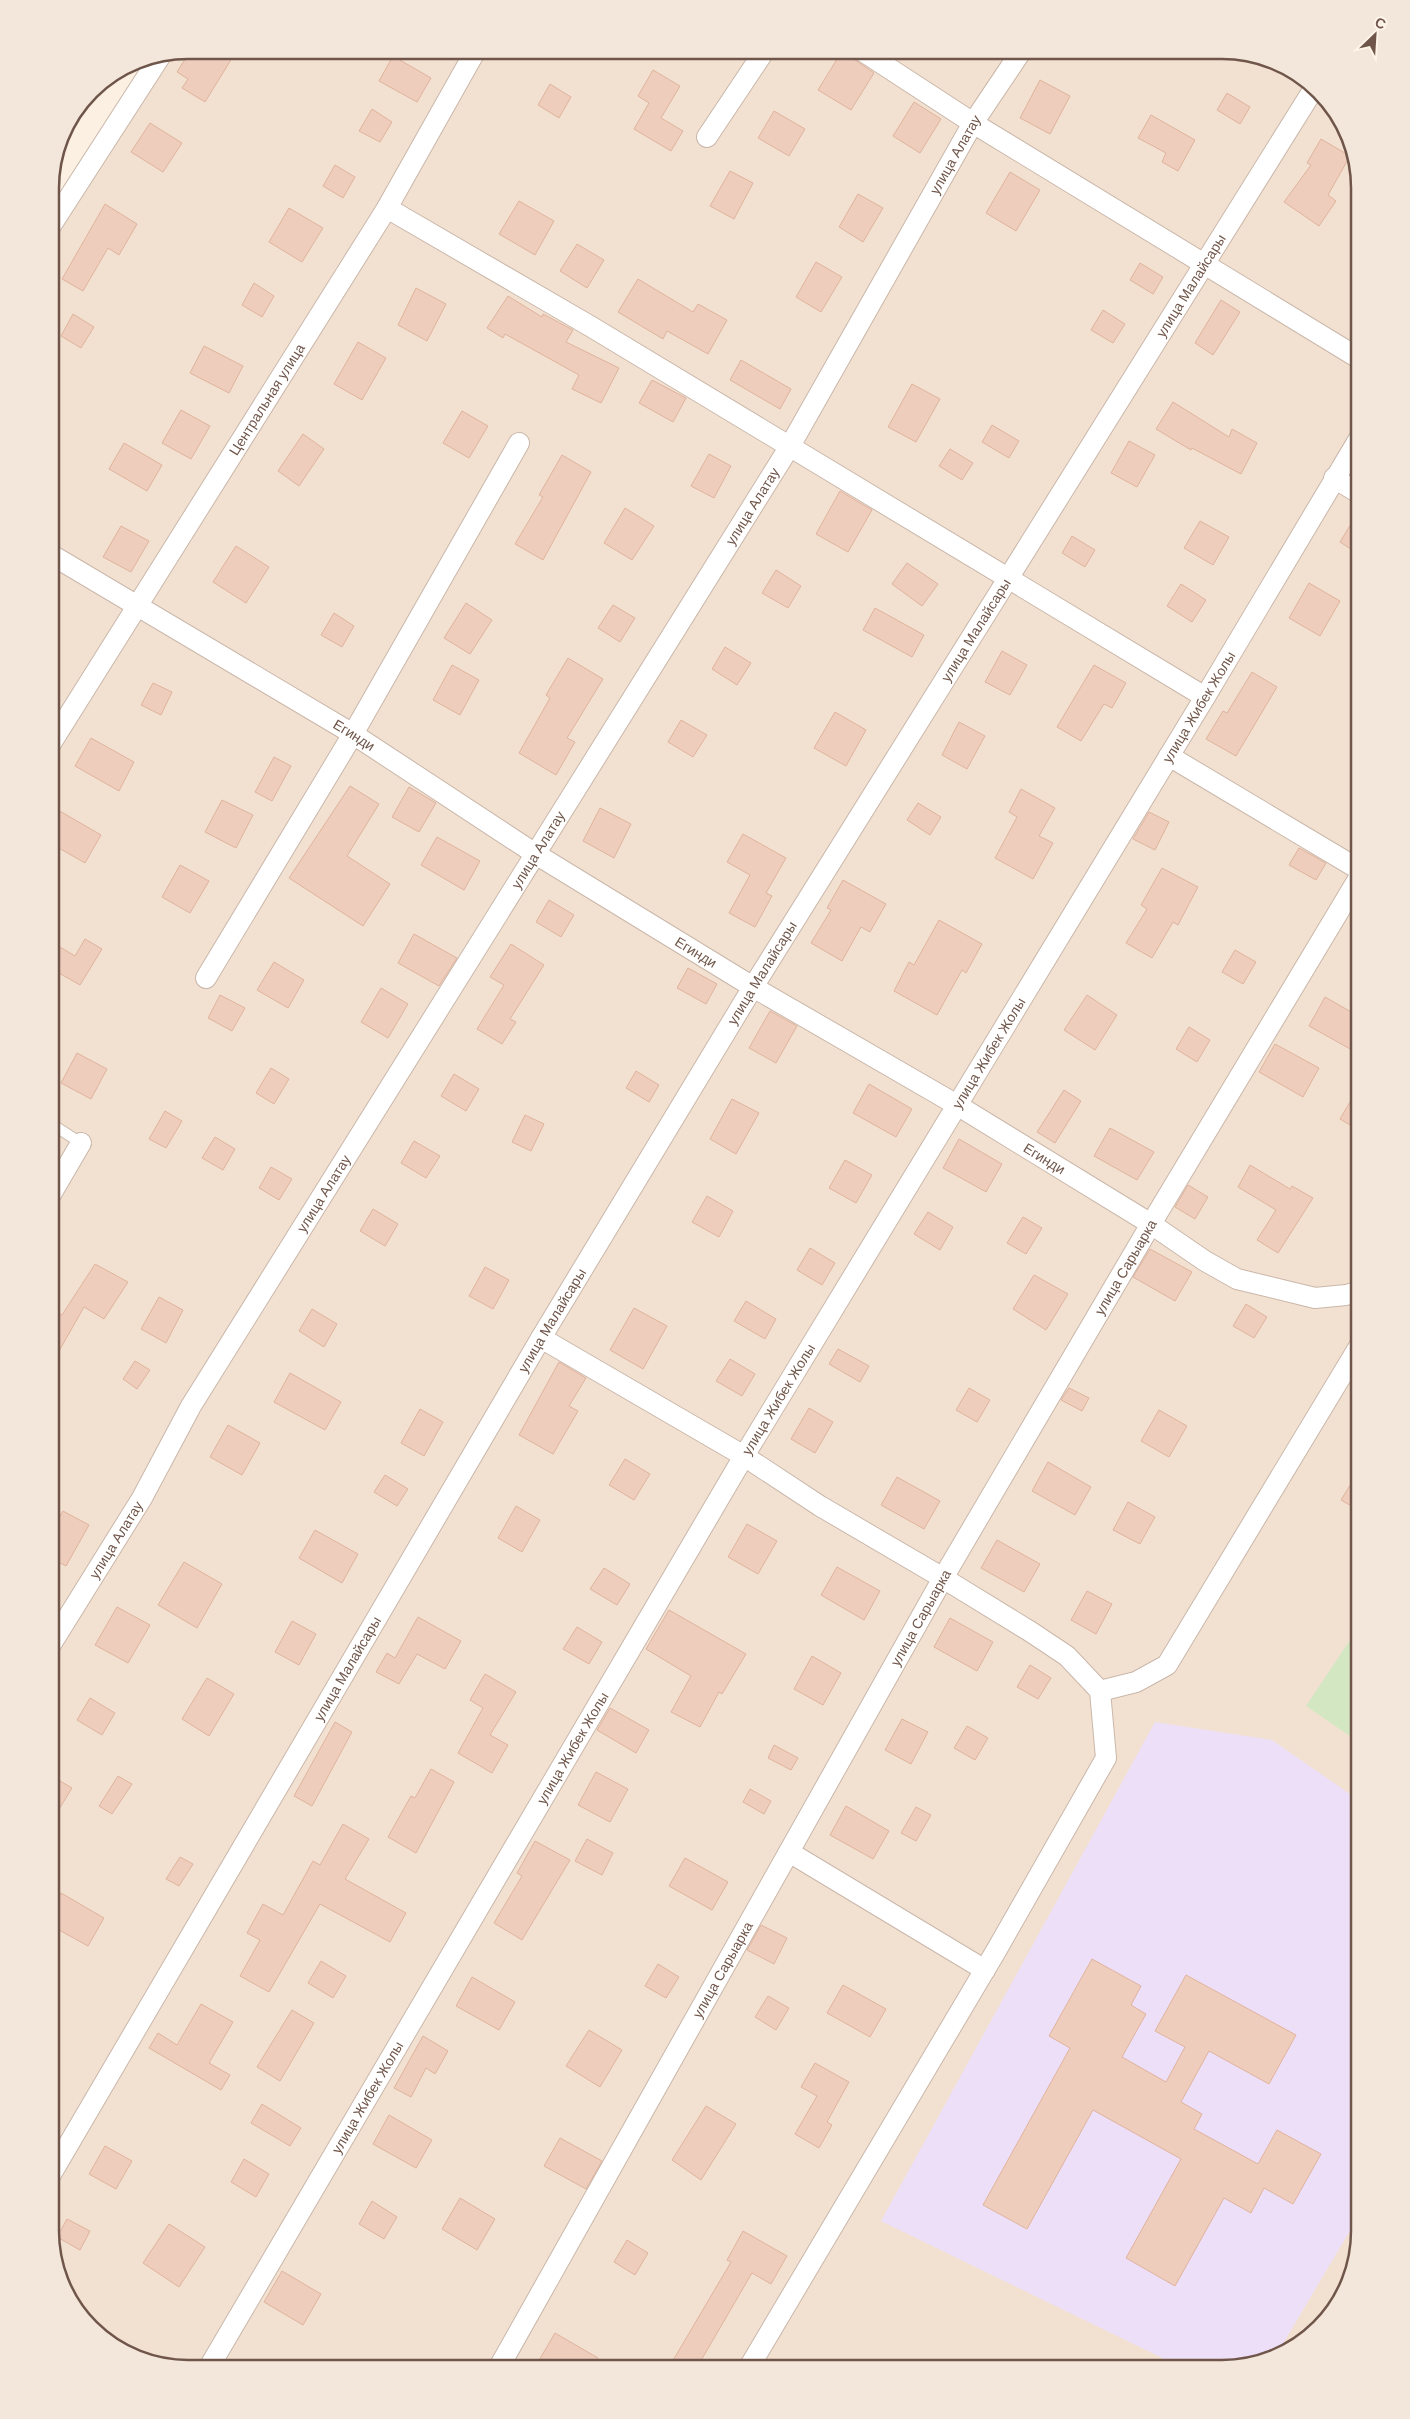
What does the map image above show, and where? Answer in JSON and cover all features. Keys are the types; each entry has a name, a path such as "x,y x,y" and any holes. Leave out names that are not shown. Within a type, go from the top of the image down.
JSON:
{"street":[{"name":"Центральная улица","path":"59,731 387,208 471,59"},
{"path":"707,137 758,59"},
{"path":"875,59 973,123 1351,354"},
{"name":"улица Алатау","path":"59,1632 142,1498 191,1406 534,853 790,446 973,123 1016,59"},
{"path":"59,213 157,63"},
{"name":"улица Малайсары","path":"59,2161 541,1338 753,987 1310,94"},
{"path":"387,208 590,326 1205,697"},
{"path":"206,978 353,734 519,443"},
{"name":"улица Жибек Жолы","path":"213,2360 744,1456 1205,697 1351,451"},
{"path":"1334,478 1351,488"},
{"name":"Егинди","path":"59,559 353,734 534,853 753,987 957,1105 1151,1224 1205,1261 1237,1279 1315,1298 1351,1294"},
{"path":"1169,756 1351,865"},
{"name":"улица Сарыарка","path":"503,2360 943,1578 1151,1224 1351,891"},
{"path":"59,1181 81,1143"},
{"path":"541,1338 744,1456 820,1506 943,1578 1067,1656 1100,1690 1106,1758 985,1970 753,2360"},
{"path":"1100,1690 1136,1682 1167,1665 1351,1360"},
{"path":"789,1852 985,1970"}],"lane":[{"path":"59,1129 81,1143"}],"shaded area":[{"path":"180,59 1230,59 1264,66 1294,81 1319,103 1338,131 1349,163 1351,180 1351,1639 1307,1706 1351,1737 1351,2231 1347,2264 1334,2296 1325,2310 1307,2328 1279,2347 1255,2356 1222,2360 180,2360 146,2353 116,2338 91,2316 72,2288 63,2264 59,2231 59,213 156,63"},
{"path":"1155,1722 1272,1740 1351,1795 1351,2229 1282,2345 1255,2356 1239,2359 1167,2360 881,2221"}],"green space":[{"path":"1351,1638 1351,1737 1306,1706"}],"building":[{"path":"185,59 231,59 205,102 182,88 188,79 177,72"},
{"path":"391,59 398,59 431,78 417,102 379,81"},
{"path":"837,59 854,59 874,73 851,110 818,90"},
{"path":"653,70 680,86 661,118 683,131 671,151 634,129 649,103 638,96"},
{"path":"1040,80 1070,96 1050,134 1020,118"},
{"path":"550,84 571,97 559,118 538,105"},
{"path":"1227,93 1250,107 1240,124 1217,110"},
{"path":"914,102 941,119 920,153 893,136"},
{"path":"372,109 392,122 380,142 359,131"},
{"path":"774,111 805,129 789,156 758,138"},
{"path":"1151,115 1195,140 1178,171 1162,162 1166,153 1138,138"},
{"path":"150,123 182,143 163,172 131,152"},
{"path":"1321,139 1346,154 1348,160 1328,195 1336,201 1319,226 1284,202 1311,165 1307,163"},
{"path":"335,165 355,177 343,198 323,186"},
{"path":"730,171 753,183 734,219 710,206"},
{"path":"1010,172 1040,190 1016,231 986,213"},
{"path":"858,194 883,208 863,242 839,227"},
{"path":"519,201 554,221 535,255 499,234"},
{"path":"105,204 137,224 119,255 108,248 83,291 62,279"},
{"path":"289,208 323,228 302,262 269,242"},
{"path":"577,244 604,260 587,288 560,271"},
{"path":"816,262 842,277 821,312 796,297"},
{"path":"1140,263 1163,277 1153,294 1130,280"},
{"path":"638,279 693,312 698,304 727,320 708,354 667,331 663,339 618,312"},
{"path":"254,283 274,296 262,317 242,305"},
{"path":"416,288 446,304 427,341 398,325"},
{"path":"508,296 542,317 543,314 573,330 566,342 619,368 601,403 572,389 579,375 505,334 503,338 487,328"},
{"path":"1221,300 1240,312 1213,355 1195,343"},
{"path":"1103,310 1125,324 1113,343 1091,330"},
{"path":"73,314 94,327 81,348 61,336"},
{"path":"358,342 386,358 362,400 334,384"},
{"path":"204,346 243,366 229,393 190,373"},
{"path":"741,360 791,389 780,409 730,380"},
{"path":"652,380 686,398 673,422 639,403"},
{"path":"912,384 940,399 916,442 888,427"},
{"path":"1173,402 1229,437 1232,429 1257,443 1241,474 1192,448 1191,450 1156,429"},
{"path":"181,410 210,426 191,459 162,443"},
{"path":"462,411 488,426 469,458 443,443"},
{"path":"992,425 1019,441 1009,458 982,442"},
{"path":"303,434 324,449 299,486 278,471"},
{"path":"1129,441 1155,455 1137,487 1111,473"},
{"path":"124,443 162,465 147,491 109,469"},
{"path":"950,449 973,463 962,480 939,466"},
{"path":"709,454 731,466 714,498 691,486"},
{"path":"562,455 591,472 543,560 515,544 543,497 539,495"},
{"path":"840,491 872,510 848,552 816,534"},
{"path":"625,508 654,526 632,560 604,543"},
{"path":"1200,521 1229,537 1213,565 1184,548"},
{"path":"1351,524 1351,549 1340,542"},
{"path":"121,526 149,541 131,572 103,557"},
{"path":"1072,536 1095,550 1085,567 1062,553"},
{"path":"236,546 269,567 246,603 213,582"},
{"path":"907,563 938,584 922,606 892,584"},
{"path":"776,570 801,586 788,608 762,593"},
{"path":"1309,583 1340,601 1320,636 1289,618"},
{"path":"1181,584 1206,600 1192,622 1167,606"},
{"path":"466,603 492,620 470,654 444,638"},
{"path":"613,605 635,618 620,642 598,628"},
{"path":"875,608 924,635 912,657 863,630"},
{"path":"334,613 354,626 342,647 321,635"},
{"path":"725,647 751,663 737,685 712,669"},
{"path":"1002,651 1027,665 1010,695 985,682"},
{"path":"568,658 603,679 567,738 575,742 556,775 519,753 550,698 546,695"},
{"path":"452,665 479,680 460,715 433,700"},
{"path":"1094,665 1126,683 1112,708 1104,704 1081,741 1057,727"},
{"path":"1252,672 1277,687 1236,756 1206,739 1223,711 1227,713"},
{"path":"153,683 172,692 161,715 141,705"},
{"path":"835,712 866,730 846,766 814,748"},
{"path":"681,720 707,735 693,757 668,742"},
{"path":"959,722 985,736 967,769 942,755"},
{"path":"91,738 134,762 119,791 75,766"},
{"path":"274,757 291,766 272,801 255,792"},
{"path":"350,786 379,804 347,856 390,884 363,926 289,878"},
{"path":"409,787 436,803 419,832 392,817"},
{"path":"1021,789 1055,808 1039,836 1053,843 1033,879 995,858 1017,817 1009,812"},
{"path":"222,800 253,815 236,848 205,832"},
{"path":"918,803 941,817 930,835 907,820"},
{"path":"600,808 631,824 614,858 583,841"},
{"path":"59,811 101,835 85,863 59,848"},
{"path":"1149,812 1169,822 1155,850 1133,839"},
{"path":"743,834 786,858 766,893 772,896 755,927 729,913 750,875 727,862"},
{"path":"437,837 480,861 464,890 421,865"},
{"path":"1299,848 1326,863 1316,880 1289,865"},
{"path":"180,865 209,881 190,913 162,897"},
{"path":"1162,868 1198,887 1178,925 1173,922 1152,958 1126,943 1147,909 1141,905"},
{"path":"843,880 886,904 870,932 861,927 842,961 811,943 831,910 827,908"},
{"path":"549,900 574,915 561,937 536,922"},
{"path":"939,920 982,944 966,973 962,970 937,1015 894,991 909,962 914,965"},
{"path":"414,934 457,958 439,986 398,963"},
{"path":"85,939 102,949 80,985 59,973 59,946 75,956"},
{"path":"511,944 544,965 510,1019 516,1022 502,1044 477,1029 504,985 490,977"},
{"path":"1235,950 1256,962 1243,984 1222,972"},
{"path":"274,962 304,980 288,1008 257,990"},
{"path":"688,968 717,984 706,1004 677,988"},
{"path":"381,988 408,1004 388,1038 361,1022"},
{"path":"220,995 245,1008 232,1031 208,1018"},
{"path":"1087,995 1117,1015 1095,1050 1064,1030"},
{"path":"1325,997 1351,1012 1351,1049 1309,1026"},
{"path":"770,1011 797,1026 776,1063 749,1048"},
{"path":"1189,1027 1210,1040 1197,1062 1176,1049"},
{"path":"1275,1044 1319,1068 1303,1097 1259,1072"},
{"path":"77,1053 107,1069 91,1099 61,1083"},
{"path":"271,1068 289,1079 274,1104 256,1093"},
{"path":"636,1071 659,1085 649,1102 626,1088"},
{"path":"454,1074 479,1089 466,1111 441,1096"},
{"path":"869,1084 912,1109 896,1137 853,1113"},
{"path":"1064,1090 1081,1101 1055,1143 1037,1132"},
{"path":"732,1099 759,1113 736,1154 710,1139"},
{"path":"1351,1100 1351,1126 1340,1119"},
{"path":"165,1111 182,1121 166,1148 149,1139"},
{"path":"525,1115 544,1124 531,1151 512,1142"},
{"path":"1110,1128 1154,1152 1137,1180 1094,1156"},
{"path":"215,1137 235,1149 223,1170 202,1158"},
{"path":"959,1139 1002,1164 986,1192 943,1168"},
{"path":"414,1141 440,1156 426,1178 401,1163"},
{"path":"845,1160 872,1175 856,1203 829,1188"},
{"path":"1250,1165 1290,1189 1292,1186 1313,1198 1278,1253 1257,1240 1276,1210 1238,1187"},
{"path":"271,1167 292,1179 279,1200 259,1188"},
{"path":"1188,1185 1208,1197 1195,1219 1175,1207"},
{"path":"707,1196 733,1211 719,1237 692,1222"},
{"path":"373,1209 398,1224 385,1246 360,1231"},
{"path":"928,1212 953,1227 940,1250 914,1234"},
{"path":"1023,1217 1042,1228 1026,1254 1007,1243"},
{"path":"810,1248 835,1263 822,1285 797,1270"},
{"path":"1150,1249 1192,1272 1175,1301 1133,1277"},
{"path":"95,1264 128,1282 104,1319 84,1307 59,1351 59,1313 62,1315"},
{"path":"485,1267 509,1280 493,1309 469,1296"},
{"path":"1034,1275 1068,1294 1046,1330 1013,1309"},
{"path":"159,1297 183,1310 166,1343 141,1329"},
{"path":"746,1301 776,1319 765,1339 734,1321"},
{"path":"1246,1304 1267,1317 1254,1338 1233,1326"},
{"path":"634,1308 667,1326 643,1369 610,1350"},
{"path":"312,1309 337,1324 324,1347 299,1331"},
{"path":"838,1349 869,1366 860,1382 829,1364"},
{"path":"730,1359 755,1374 742,1396 716,1381"},
{"path":"135,1361 150,1370 137,1389 123,1379"},
{"path":"559,1362 586,1378 569,1406 578,1411 553,1454 519,1435"},
{"path":"290,1373 341,1402 325,1430 274,1402"},
{"path":"969,1388 990,1400 977,1422 956,1410"},
{"path":"1069,1388 1089,1398 1082,1411 1061,1400"},
{"path":"809,1408 833,1422 815,1453 791,1439"},
{"path":"420,1409 443,1422 424,1456 401,1443"},
{"path":"1159,1410 1187,1426 1169,1457 1141,1441"},
{"path":"228,1425 260,1443 242,1475 210,1457"},
{"path":"625,1459 650,1474 634,1500 609,1485"},
{"path":"1048,1462 1091,1487 1075,1515 1032,1491"},
{"path":"385,1475 408,1489 397,1506 374,1492"},
{"path":"897,1477 940,1501 924,1529 881,1505"},
{"path":"1351,1484 1351,1506 1341,1500"},
{"path":"1128,1502 1155,1517 1140,1544 1113,1530"},
{"path":"516,1506 540,1520 522,1552 498,1538"},
{"path":"63,1511 89,1525 66,1566 59,1562 59,1518"},
{"path":"747,1524 777,1541 758,1574 728,1557"},
{"path":"315,1530 358,1554 342,1583 299,1558"},
{"path":"997,1540 1040,1564 1024,1592 981,1568"},
{"path":"184,1562 222,1584 197,1628 158,1605"},
{"path":"837,1567 880,1591 864,1620 821,1595"},
{"path":"604,1568 630,1584 617,1605 590,1589"},
{"path":"1087,1591 1112,1604 1096,1634 1071,1620"},
{"path":"117,1607 150,1625 128,1663 95,1645"},
{"path":"669,1610 746,1654 722,1694 719,1692 700,1727 671,1712 691,1676 646,1649"},
{"path":"418,1617 461,1641 445,1669 417,1654 399,1684 376,1672 387,1653 395,1658"},
{"path":"950,1618 993,1642 977,1671 934,1647"},
{"path":"292,1621 316,1634 299,1665 275,1652"},
{"path":"577,1627 602,1642 589,1664 563,1649"},
{"path":"812,1656 841,1673 823,1705 794,1689"},
{"path":"1030,1665 1051,1678 1038,1699 1017,1687"},
{"path":"485,1674 516,1692 490,1735 508,1745 492,1773 458,1753 483,1708 470,1700"},
{"path":"207,1678 234,1694 209,1736 182,1719"},
{"path":"90,1698 115,1713 102,1735 77,1720"},
{"path":"610,1708 649,1730 636,1753 597,1730"},
{"path":"902,1719 928,1732 911,1764 885,1750"},
{"path":"335,1722 352,1732 312,1806 294,1796"},
{"path":"967,1726 988,1738 975,1760 954,1748"},
{"path":"774,1745 798,1758 791,1770 768,1758"},
{"path":"431,1769 454,1782 416,1853 388,1837 411,1796 415,1798"},
{"path":"596,1772 628,1789 610,1822 578,1805"},
{"path":"118,1776 132,1784 112,1814 99,1806"},
{"path":"59,1780 72,1788 59,1809"},
{"path":"750,1789 771,1801 764,1814 743,1802"},
{"path":"846,1806 889,1831 873,1859 830,1835"},
{"path":"916,1807 931,1815 916,1841 901,1833"},
{"path":"343,1824 369,1839 345,1879 406,1913 390,1942 320,1904 269,1992 240,1976 260,1940 247,1933 263,1904 283,1915 313,1861 320,1865"},
{"path":"587,1839 613,1853 602,1875 575,1861"},
{"path":"535,1841 570,1860 522,1940 494,1923 522,1876 517,1873"},
{"path":"180,1857 193,1864 179,1886 166,1879"},
{"path":"685,1858 728,1882 712,1910 669,1886"},
{"path":"61,1893 104,1918 88,1946 59,1930 59,1896"},
{"path":"761,1925 787,1938 774,1964 747,1950"},
{"path":"1092,1959 1141,1986 1131,2005 1146,2014 1122,2057 1166,2082 1185,2047 1155,2031 1186,1975 1296,2035 1269,2084 1209,2051 1181,2102 1202,2114 1194,2129 1258,2164 1277,2130 1321,2154 1293,2204 1264,2188 1251,2213 1224,2198 1175,2286 1126,2258 1181,2159 1093,2110 1027,2229 983,2205 1070,2048 1049,2036"},
{"path":"321,1961 346,1976 333,1998 308,1983"},
{"path":"658,1964 679,1977 666,1998 645,1986"},
{"path":"472,1977 515,2002 499,2030 456,2006"},
{"path":"843,1985 886,2009 870,2037 827,2013"},
{"path":"768,1996 789,2008 776,2030 755,2017"},
{"path":"201,2004 233,2022 209,2063 230,2075 221,2090 149,2048 158,2033 177,2045"},
{"path":"292,2010 314,2023 280,2081 257,2067"},
{"path":"589,2030 622,2050 600,2087 566,2066"},
{"path":"423,2036 448,2051 435,2074 426,2068 411,2097 394,2088"},
{"path":"815,2063 849,2082 827,2122 832,2125 819,2148 795,2134 817,2096 801,2087"},
{"path":"262,2104 301,2128 290,2146 251,2123"},
{"path":"706,2106 736,2124 701,2180 672,2160"},
{"path":"389,2115 432,2140 416,2168 373,2144"},
{"path":"560,2138 602,2161 586,2189 544,2166"},
{"path":"105,2146 132,2161 116,2189 89,2174"},
{"path":"244,2159 269,2174 256,2197 231,2182"},
{"path":"460,2198 495,2219 477,2250 442,2229"},
{"path":"372,2201 397,2217 384,2239 359,2224"},
{"path":"67,2219 90,2231 80,2250 59,2238 59,2233"},
{"path":"169,2224 205,2247 179,2287 143,2263"},
{"path":"743,2231 787,2256 771,2284 752,2273 701,2360 673,2360 731,2262 727,2260"},
{"path":"627,2240 648,2253 635,2275 614,2262"},
{"path":"282,2271 321,2294 303,2325 264,2302"},
{"path":"555,2333 598,2358 597,2360 539,2360"}]}
